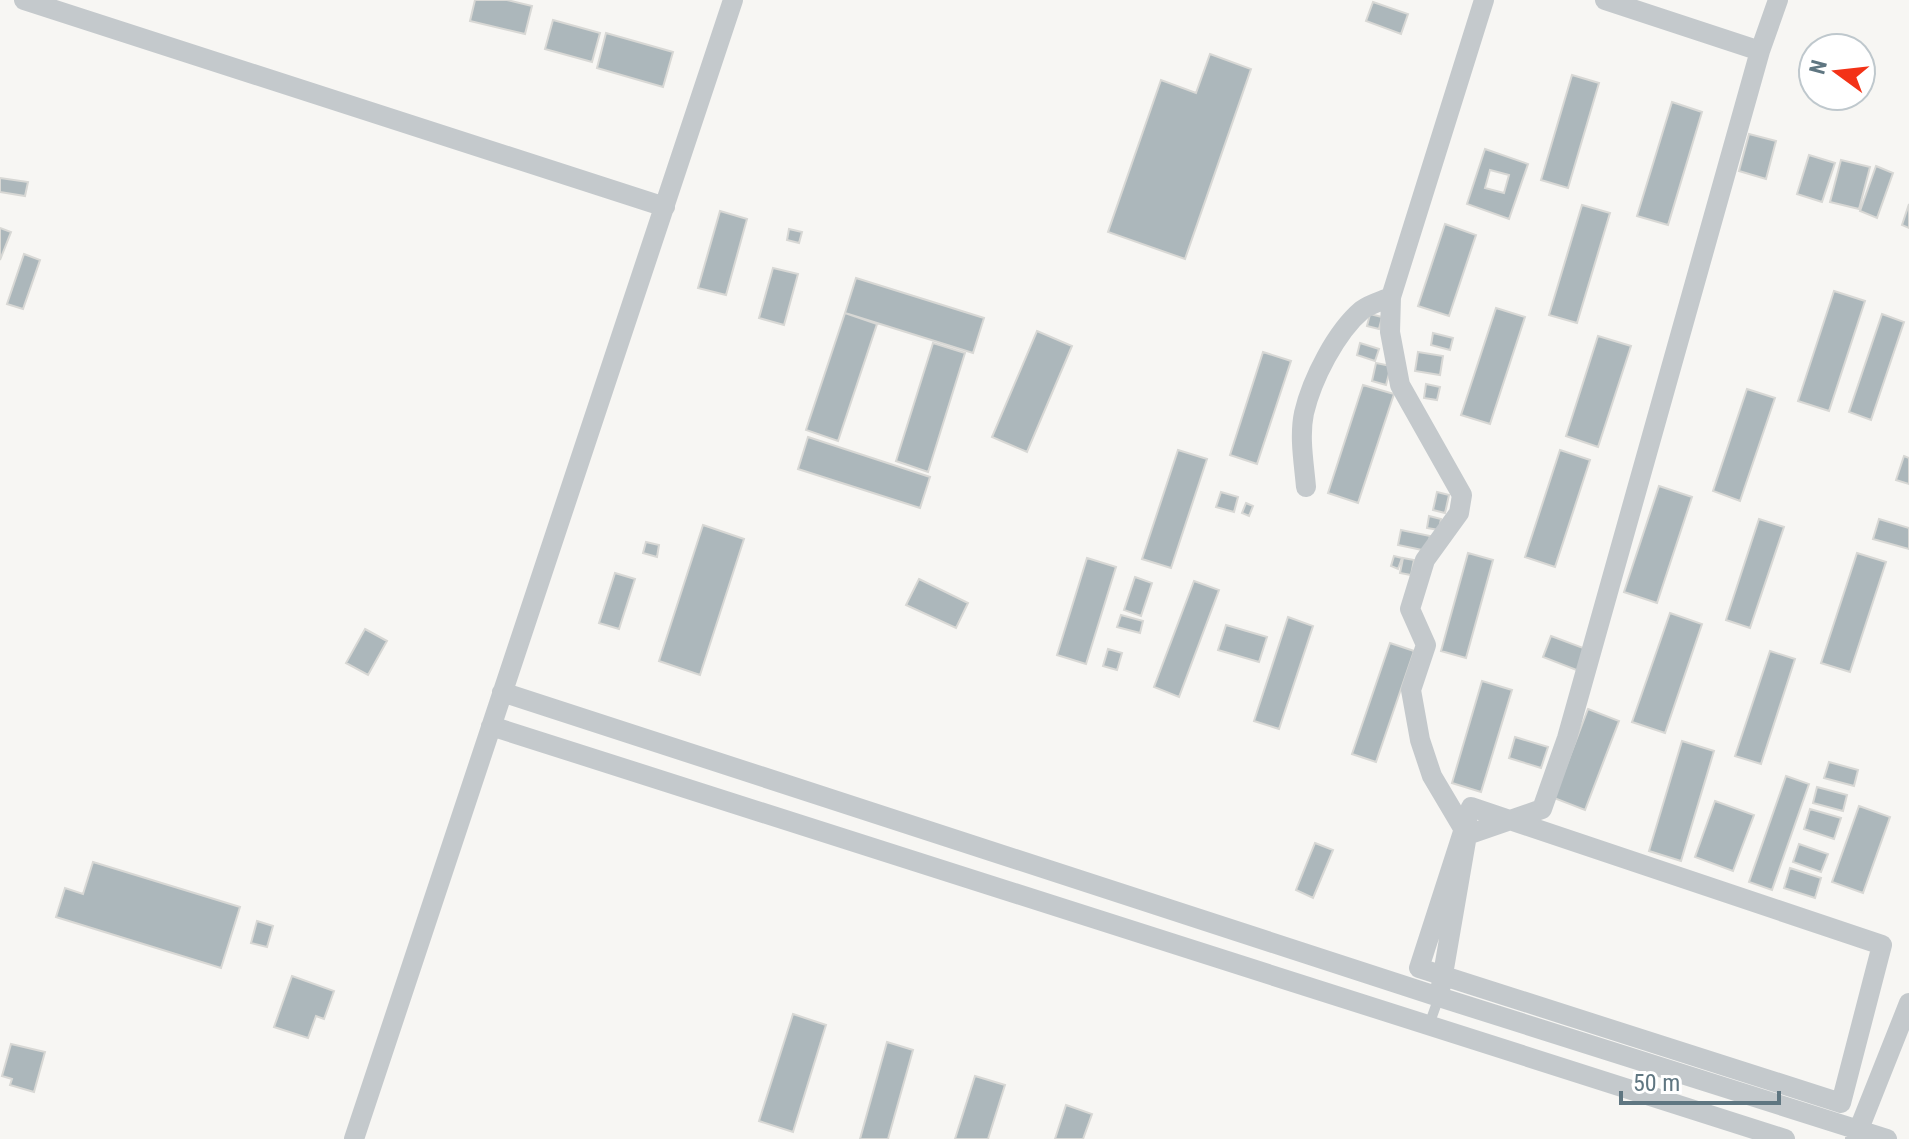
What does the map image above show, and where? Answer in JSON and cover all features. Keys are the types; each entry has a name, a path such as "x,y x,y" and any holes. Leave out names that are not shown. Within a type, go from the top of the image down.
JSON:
{"street":[{"path":"24,0 665,207"},
{"path":"354,1139 733,0"},
{"path":"1439,997 1467,835 1432,776 1420,740 1411,690 1426,645 1410,609 1425,560 1459,513 1462,495 1400,385 1390,332 1391,297 1484,0"},
{"path":"1605,0 1760,51"},
{"path":"1467,835 1542,809 1567,738 1760,51 1778,0"},
{"path":"1306,487 1302,437 1305,411 1333,346 1363,309 1391,297"},
{"path":"502,692 1857,1135 1887,1139"},
{"path":"491,726 1785,1139"},
{"path":"1471,807 1882,945 1841,1103 1419,968 1471,807"},
{"path":"1857,1135 1909,1003"}],"lane":[{"path":"1429,1025 1439,997"}],"building":[{"path":"475,0 507,0 532,6 525,34 470,21"},
{"path":"1373,2 1408,14 1401,34 1366,21"},
{"path":"553,20 600,33 592,62 545,49"},
{"path":"606,33 673,52 663,87 597,68"},
{"path":"1210,54 1251,69 1185,259 1108,232 1161,80 1196,93"},
{"path":"1572,75 1599,83 1568,188 1541,180"},
{"path":"1672,102 1702,112 1668,225 1637,216"},
{"path":"1749,134 1776,141 1766,179 1739,171"},
{"path":"1485,149 1528,164 1509,219 1467,204","holes":["1490,170 1509,175 1504,193 1485,188"]},
{"path":"1809,155 1835,163 1822,202 1797,194"},
{"path":"1841,160 1870,167 1859,209 1830,202"},
{"path":"1876,166 1893,173 1877,218 1860,211"},
{"path":"0,178 28,182 25,196 0,192"},
{"path":"1909,204 1909,228 1902,225"},
{"path":"1582,205 1610,213 1577,323 1549,315"},
{"path":"720,211 747,219 726,295 698,288"},
{"path":"1445,224 1476,235 1449,316 1418,306"},
{"path":"0,228 11,232 0,260"},
{"path":"789,229 802,232 799,243 787,240"},
{"path":"24,254 40,260 23,309 7,304"},
{"path":"773,268 798,274 784,325 759,318"},
{"path":"856,278 984,318 973,353 845,313"},
{"path":"1834,291 1865,301 1829,411 1798,401"},
{"path":"1496,308 1525,317 1490,424 1461,415"},
{"path":"845,313 877,324 838,441 806,430"},
{"path":"1370,314 1382,317 1379,329 1367,326"},
{"path":"1882,314 1904,322 1871,420 1849,412"},
{"path":"1037,331 1072,346 1027,452 992,437"},
{"path":"1433,333 1453,338 1450,350 1431,345"},
{"path":"1598,336 1631,346 1598,447 1566,436"},
{"path":"933,343 965,353 928,472 896,461"},
{"path":"1360,343 1379,349 1375,361 1357,355"},
{"path":"1263,352 1291,361 1257,464 1230,455"},
{"path":"1418,352 1443,356 1440,375 1415,371"},
{"path":"1376,363 1391,366 1386,385 1372,381"},
{"path":"1426,384 1440,387 1437,400 1424,398"},
{"path":"1363,385 1394,394 1358,503 1328,493"},
{"path":"1747,389 1775,398 1740,501 1713,491"},
{"path":"808,437 930,477 920,508 798,469"},
{"path":"1178,450 1207,459 1171,568 1142,559"},
{"path":"1560,450 1590,460 1555,567 1525,557"},
{"path":"1904,456 1909,458 1909,484 1896,480"},
{"path":"1659,486 1692,497 1657,603 1624,592"},
{"path":"1221,492 1238,497 1234,512 1216,507"},
{"path":"1437,492 1449,495 1445,513 1433,510"},
{"path":"1246,503 1253,506 1249,516 1242,513"},
{"path":"1429,516 1441,519 1439,530 1427,528"},
{"path":"1759,519 1784,527 1750,628 1726,620"},
{"path":"1879,519 1909,528 1909,549 1873,539"},
{"path":"703,525 744,539 700,675 659,661"},
{"path":"1401,530 1430,536 1427,551 1398,545"},
{"path":"646,542 659,545 657,557 643,553"},
{"path":"1468,553 1493,560 1466,658 1441,651"},
{"path":"1857,553 1886,562 1850,672 1821,663"},
{"path":"1394,556 1402,558 1398,569 1391,566"},
{"path":"1087,558 1116,567 1086,664 1057,655"},
{"path":"1403,558 1414,560 1411,575 1400,573"},
{"path":"615,573 635,579 619,629 599,623"},
{"path":"1135,577 1152,583 1141,616 1124,610"},
{"path":"919,579 968,603 956,628 906,605"},
{"path":"1194,581 1219,590 1179,697 1154,687"},
{"path":"1670,613 1702,624 1665,733 1632,722"},
{"path":"1121,615 1143,621 1140,633 1117,627"},
{"path":"1288,617 1313,626 1279,729 1254,721"},
{"path":"1226,625 1267,637 1259,662 1218,650"},
{"path":"365,629 387,641 368,675 346,663"},
{"path":"1551,636 1586,649 1579,671 1543,657"},
{"path":"1390,643 1414,651 1376,762 1352,754"},
{"path":"1108,649 1122,653 1117,670 1103,666"},
{"path":"1770,651 1795,659 1761,764 1735,756"},
{"path":"1482,681 1512,690 1481,792 1452,783"},
{"path":"1588,709 1619,721 1585,810 1554,798"},
{"path":"1515,737 1548,747 1541,768 1509,758"},
{"path":"1682,741 1714,751 1681,861 1649,851"},
{"path":"1829,762 1858,770 1854,786 1824,778"},
{"path":"1786,776 1809,784 1772,890 1749,882"},
{"path":"1817,787 1847,795 1843,811 1813,803"},
{"path":"1715,801 1754,815 1733,871 1695,857"},
{"path":"1859,806 1890,817 1863,893 1832,882"},
{"path":"1810,809 1841,818 1834,839 1804,829"},
{"path":"1315,843 1333,850 1313,898 1296,890"},
{"path":"1799,844 1828,854 1821,872 1793,862"},
{"path":"93,862 240,907 221,968 56,917 65,888 83,894"},
{"path":"1790,868 1821,878 1815,898 1784,888"},
{"path":"257,921 273,926 267,947 251,943"},
{"path":"292,976 334,991 324,1019 316,1016 308,1038 274,1027"},
{"path":"793,1014 826,1025 793,1132 759,1121"},
{"path":"887,1042 913,1050 888,1139 860,1139"},
{"path":"11,1044 45,1052 34,1092 10,1085 12,1079 2,1076"},
{"path":"975,1076 1005,1085 988,1139 955,1139"},
{"path":"1066,1105 1092,1114 1083,1139 1055,1139"}]}
